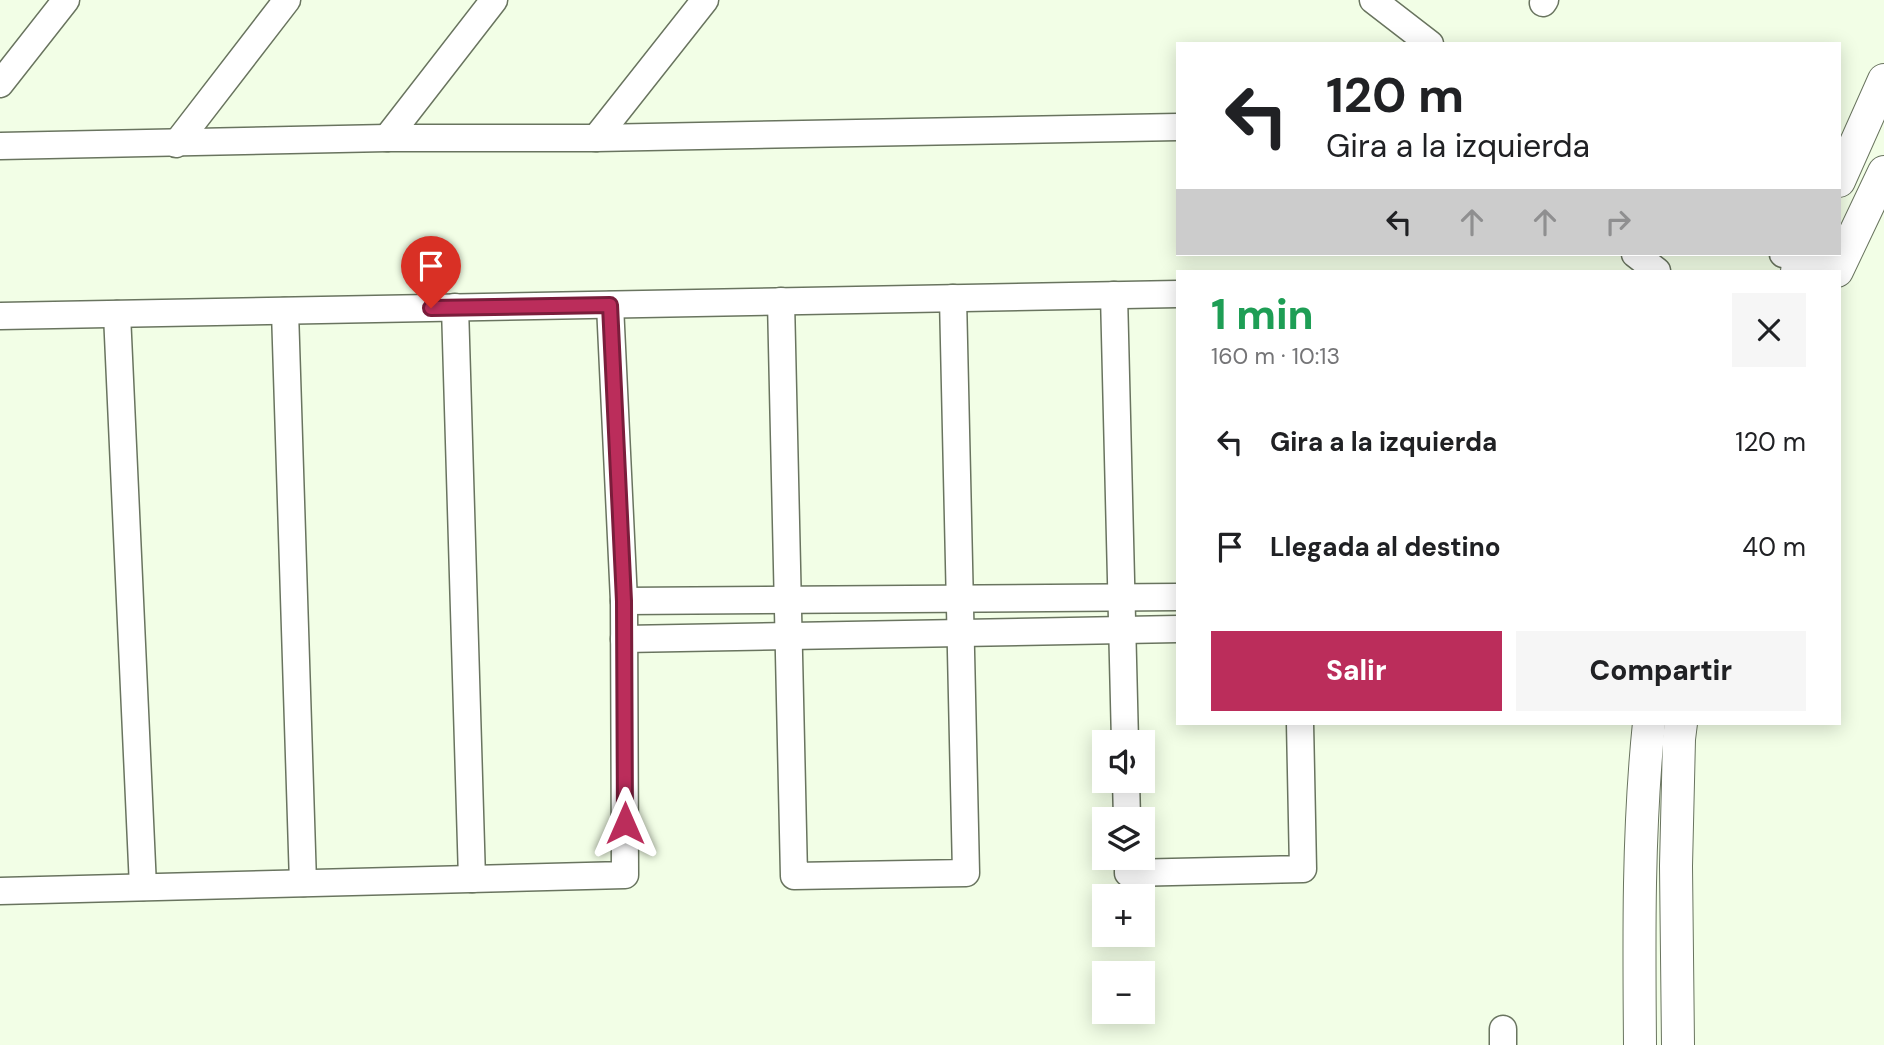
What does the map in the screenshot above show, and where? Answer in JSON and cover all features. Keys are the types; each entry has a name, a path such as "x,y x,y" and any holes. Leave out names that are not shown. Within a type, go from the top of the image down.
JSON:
{"street":[{"path":"0,85 66,0"},
{"path":"176,144 287,0"},
{"path":"387,138 494,0"},
{"path":"596,138 705,0"},
{"path":"1373,0 1427,42"},
{"path":"1841,177 1884,80"},
{"path":"0,146 1176,127"},
{"path":"1837,270 1884,172"},
{"path":"1638,256 1656,270"},
{"path":"1798,259 1834,270"},
{"path":"0,316 1176,294"},
{"path":"1114,295 1125,730"},
{"path":"781,301 794,876 966,873 953,298"},
{"path":"0,891 625,875 624,601 610,305"},
{"path":"455,307 472,879"},
{"path":"285,311 303,883"},
{"path":"117,314 143,887"},
{"path":"624,601 1176,597"},
{"path":"624,639 1176,629"},
{"path":"1128,870 1128,873 1303,869 1300,725"},
{"path":"1640,1045 1641,801 1648,725"},
{"path":"1678,1045 1676,866 1681,725"}],"route":[{"path":"431,308 610,305 624,601 625,823"}]}
